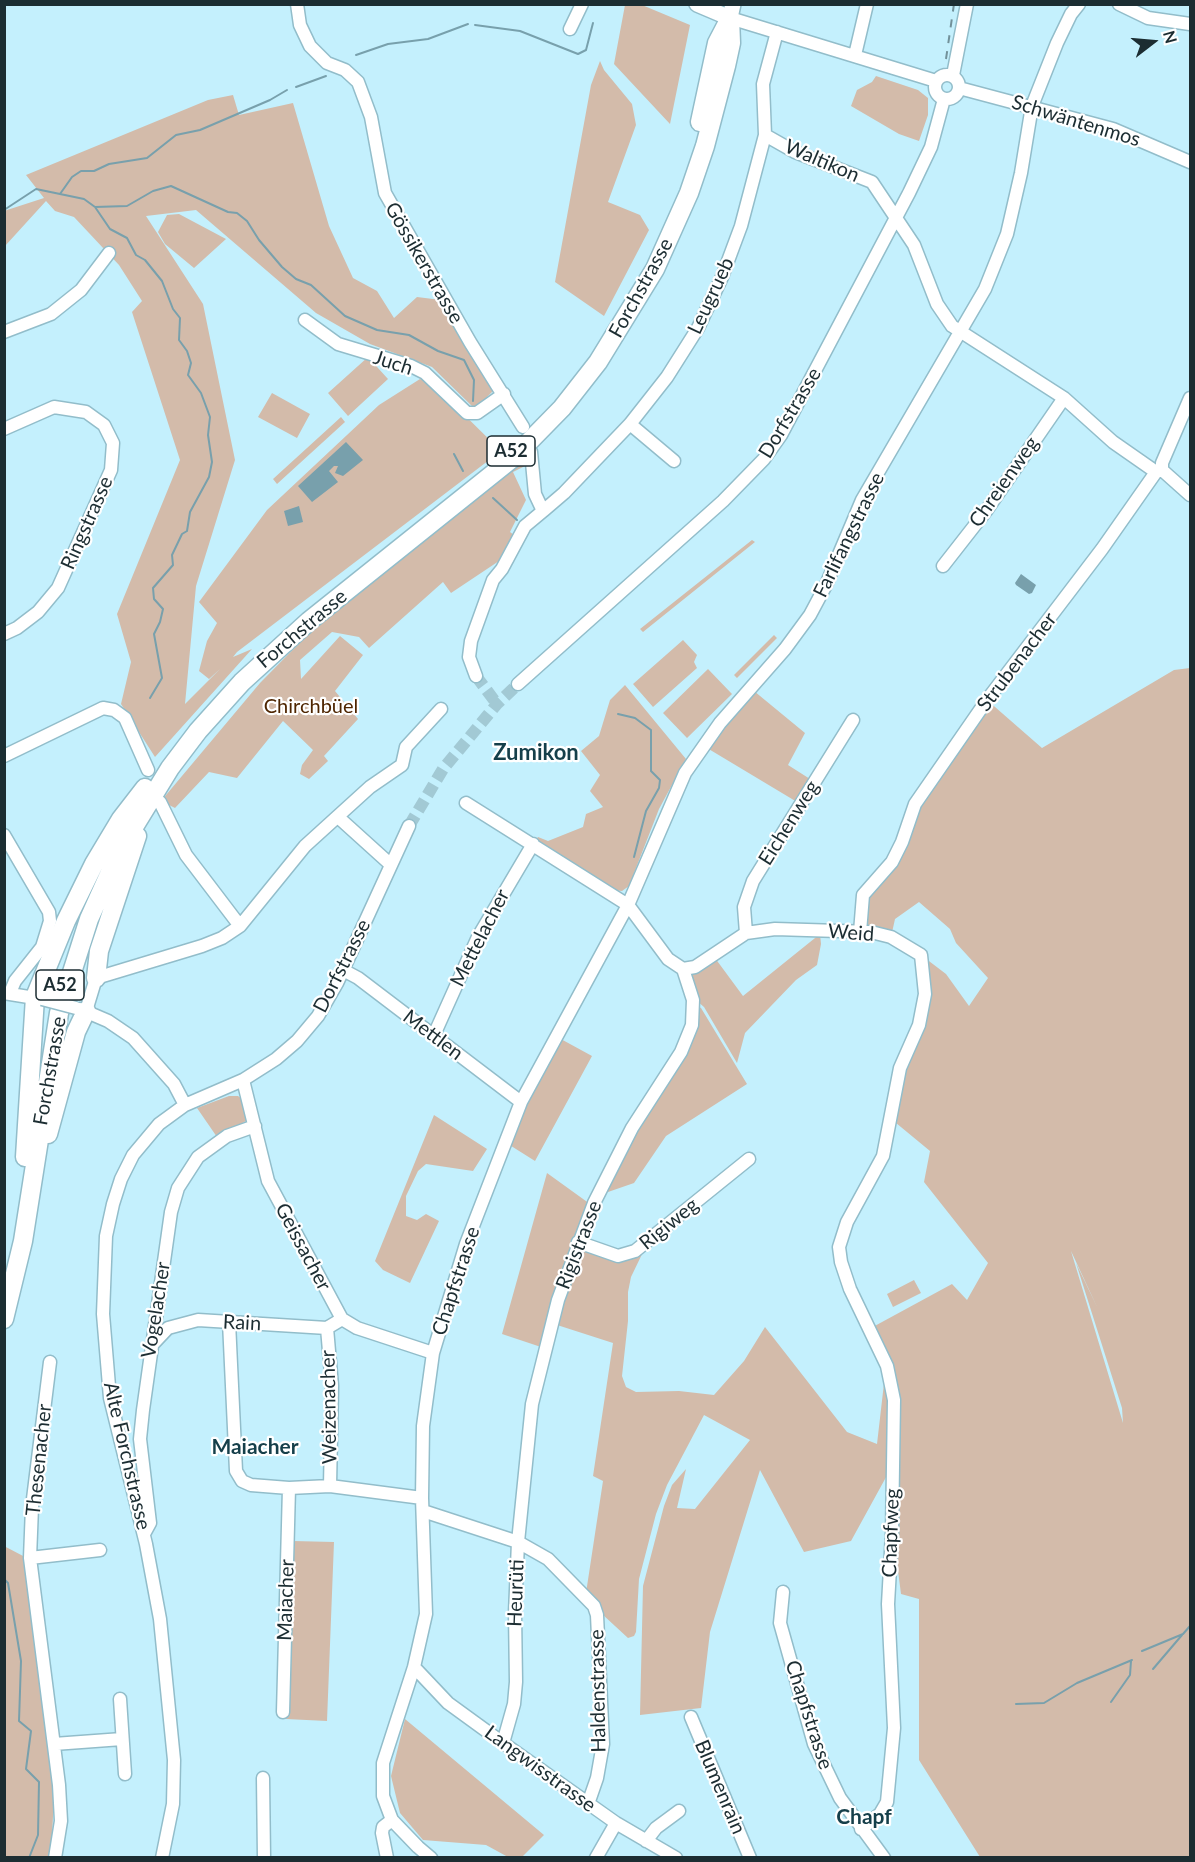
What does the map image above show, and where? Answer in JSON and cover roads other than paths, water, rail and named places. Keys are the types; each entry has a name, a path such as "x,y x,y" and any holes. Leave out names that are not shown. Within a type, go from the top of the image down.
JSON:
{"highway":[{"name":"Forchstrasse","path":"4,1296 20,1222 46,1044 67,963 104,869 129,821 160,769 212,706 266,650 490,470 541,421 582,373 630,299 670,218 690,162 717,43 732,11"},
{"name":"Forchstrasse","path":"4,1318 18,1268 51,1054 73,964 113,864 142,811 160,769"},
{"path":"96,978 101,945 160,769"},
{"path":"20,1222 39,998 62,929 94,864 120,819 160,769"},
{"path":"30,1199 81,1009"}],"main road":[{"path":"697,4 732,11"}],"street":[{"name":"Gössikerstrasse","path":"297,4 300,25 310,46 327,63 345,70 358,82 371,117 385,193 470,342 523,427"},
{"path":"570,29 582,4"},
{"path":"855,54 867,4"},
{"path":"953,75 967,4"},
{"name":"Farlifangstrasse","path":"628,905 685,773 720,723 785,649 810,615 826,585 862,500 985,289 1007,234 1022,173 1032,106 1057,43 1071,14 1079,4"},
{"path":"1119,4 1148,18 1191,24"},
{"path":"732,11 777,32 855,54 936,81"},
{"name":"Leugrueb","path":"543,511 564,493 630,424 667,377 698,328 722,277 741,226 765,135 763,84 777,32"},
{"path":"945,74 953,75 958,81 959,88 956,96 944,99 935,90 936,81 945,74"},
{"name":"Schwäntenmos","path":"959,88 1113,129 1191,162"},
{"name":"Dorfstrasse","path":"518,684 755,470 781,435 896,219 931,147 944,99"},
{"name":"Waltikon","path":"765,135 795,152 872,182 914,245 937,304 952,326 1064,398 1113,442 1159,471 1191,495"},
{"path":"4,332 51,314 81,290 109,254"},
{"name":"Juch","path":"305,320 338,344 411,366 425,373 467,413 477,413 504,394"},
{"name":"Chreienweg","path":"943,566 986,511 1064,398"},
{"name":"Strubenacher","path":"860,932 862,895 892,862 902,842 915,804 987,700 1159,471 1191,398"},
{"name":"Ringstrasse","path":"4,429 54,407 86,412 104,425 113,443 111,470 58,588 38,612 17,628 4,634"},
{"path":"630,424 674,461"},
{"path":"476,676 469,657 471,641 493,580 502,569 525,526 543,511 535,494 531,452"},
{"path":"4,756 103,708 114,710 125,718 160,769"},
{"path":"81,1009 96,978 202,946 222,938 240,926 305,846 370,787 402,765 406,747 441,709"},
{"name":"Eichenweg","path":"746,933 744,907 753,881 853,720"},
{"path":"160,802 186,855 240,926"},
{"path":"466,803 628,905 668,959 683,969"},
{"path":"338,817 390,864"},
{"name":"Dorfstrasse","path":"243,1080 276,1059 304,1033 328,1000 409,826"},
{"path":"4,835 49,912 50,921 42,947 7,993 39,998 81,1009 108,1021 133,1038 174,1084 185,1105"},
{"name":"Mettelacher","path":"434,1035 478,937 533,844"},
{"name":"Chapfstrasse","path":"431,1857 418,1848 392,1820 383,1796 383,1763 414,1667 426,1614 422,1498 423,1426 433,1353 466,1244 521,1102 628,905"},
{"name":"Weid","path":"683,969 695,967 746,933 776,928 860,932 891,937 921,955 925,994 919,1025 900,1068 883,1156 842,1236"},
{"name":"Rigistrasse","path":"518,1542 532,1404 558,1300 594,1203 632,1128 681,1052 692,1026 693,1000 683,969"},
{"name":"Mettlen","path":"343,970 358,978 521,1102"},
{"name":"Alte Forchstrasse","path":"162,1857 173,1804 174,1760 160,1619 144,1534 110,1398 103,1314 106,1236 121,1179 134,1155 159,1124 185,1105 243,1080"},
{"name":"Geissacher","path":"243,1080 268,1181 342,1319"},
{"name":"Vogelacher","path":"144,1534 150,1523 140,1439 150,1347 171,1212 178,1188 188,1170 212,1146 234,1133 255,1126"},
{"name":"Rigiweg","path":"578,1242 618,1256 635,1251 749,1159"},
{"name":"Chapfweg","path":"842,1236 841,1262 850,1289 882,1356 894,1400 892,1533 888,1604 894,1728 887,1802 880,1814 861,1829"},
{"path":"327,1328 342,1319 357,1328 433,1353"},
{"name":"Rain","path":"150,1347 168,1328 198,1320 327,1328"},
{"path":"229,1322 236,1471 242,1481 251,1485 289,1488 330,1486 422,1498"},
{"name":"Weizenacher","path":"327,1328 332,1386 330,1486"},
{"name":"Thesenacher","path":"50,1362 32,1507 30,1558 54,1744 60,1821 55,1857"},
{"name":"Maiacher","path":"283,1712 289,1488"},
{"name":"Heurüti","path":"423,1511 518,1542 515,1693 503,1743"},
{"name":"Haldenstrasse","path":"518,1542 548,1559 596,1610 603,1744 597,1778 588,1804"},
{"path":"30,1558 100,1550"},
{"name":"Chapfstrasse","path":"783,1592 780,1623 814,1744 840,1798 884,1857"},
{"name":"Langwisstrasse","path":"414,1667 448,1702 503,1743 616,1823 675,1857"},
{"path":"120,1699 125,1773"},
{"name":"Blumenrain","path":"691,1717 750,1857"},
{"path":"54,1744 122,1739"},
{"path":"263,1778 264,1857"},
{"path":"646,1841 656,1828 679,1811"},
{"path":"387,1857 382,1833 383,1827 392,1820"},
{"path":"596,1857 616,1823"}],"water":[{"path":"346,442 363,460 343,476 335,473 338,466 334,466 329,471 338,482 312,502 298,486"},
{"path":"299,506 303,522 288,526 284,511"},
{"path":"1021,574 1036,585 1032,593 1029,594 1016,585"}],"waterway":[{"path":"475,25 520,31 578,54 586,50 593,23"},
{"path":"356,55 388,44 428,39 468,24"},
{"path":"296,87 326,76"},
{"path":"60,194 72,177 81,171 94,171 109,164 147,158 176,135 200,130 270,100 287,90"},
{"path":"95,207 127,206 153,191 171,186 228,212 237,213 247,221 259,240 282,267 296,279 311,285 345,316 377,330 409,335 438,351 464,360 474,380 473,401"},
{"path":"4,210 36,189 84,199 95,207 110,229 127,238 136,255 145,260 162,281 173,309 180,318 179,340 187,351 191,363 188,375 201,393 210,417 208,435 212,462 209,477 190,512 187,531 182,534 172,555 173,565 153,588 154,599 163,609 154,634 162,678 150,698"},
{"path":"454,454 463,471"},
{"path":"493,498 517,520"},
{"path":"618,714 635,718 651,730 651,771 660,780 659,788 646,811 634,857"},
{"path":"4,1579 8,1583 21,1661 19,1721 31,1731 26,1769 39,1782 38,1835 29,1858"},
{"path":"1142,1651 1183,1634 1190,1626"},
{"path":"1153,1669 1182,1635"},
{"path":"1016,1704 1044,1703 1077,1683 1132,1660"},
{"path":"1111,1702 1130,1675 1131,1661"}],"tunnel":[{"path":"476,676 497,704"},
{"path":"409,826 443,769 497,704 518,684"}],"railway":[{"path":"946,59 954,4"}],"district":[{"name":"Zumikon","path":"536,753"},
{"name":"Maiacher","path":"255,1447"},
{"name":"Chapf","path":"864,1817"}],"park label":[{"name":"Chirchbüel","path":"311,707"}]}
